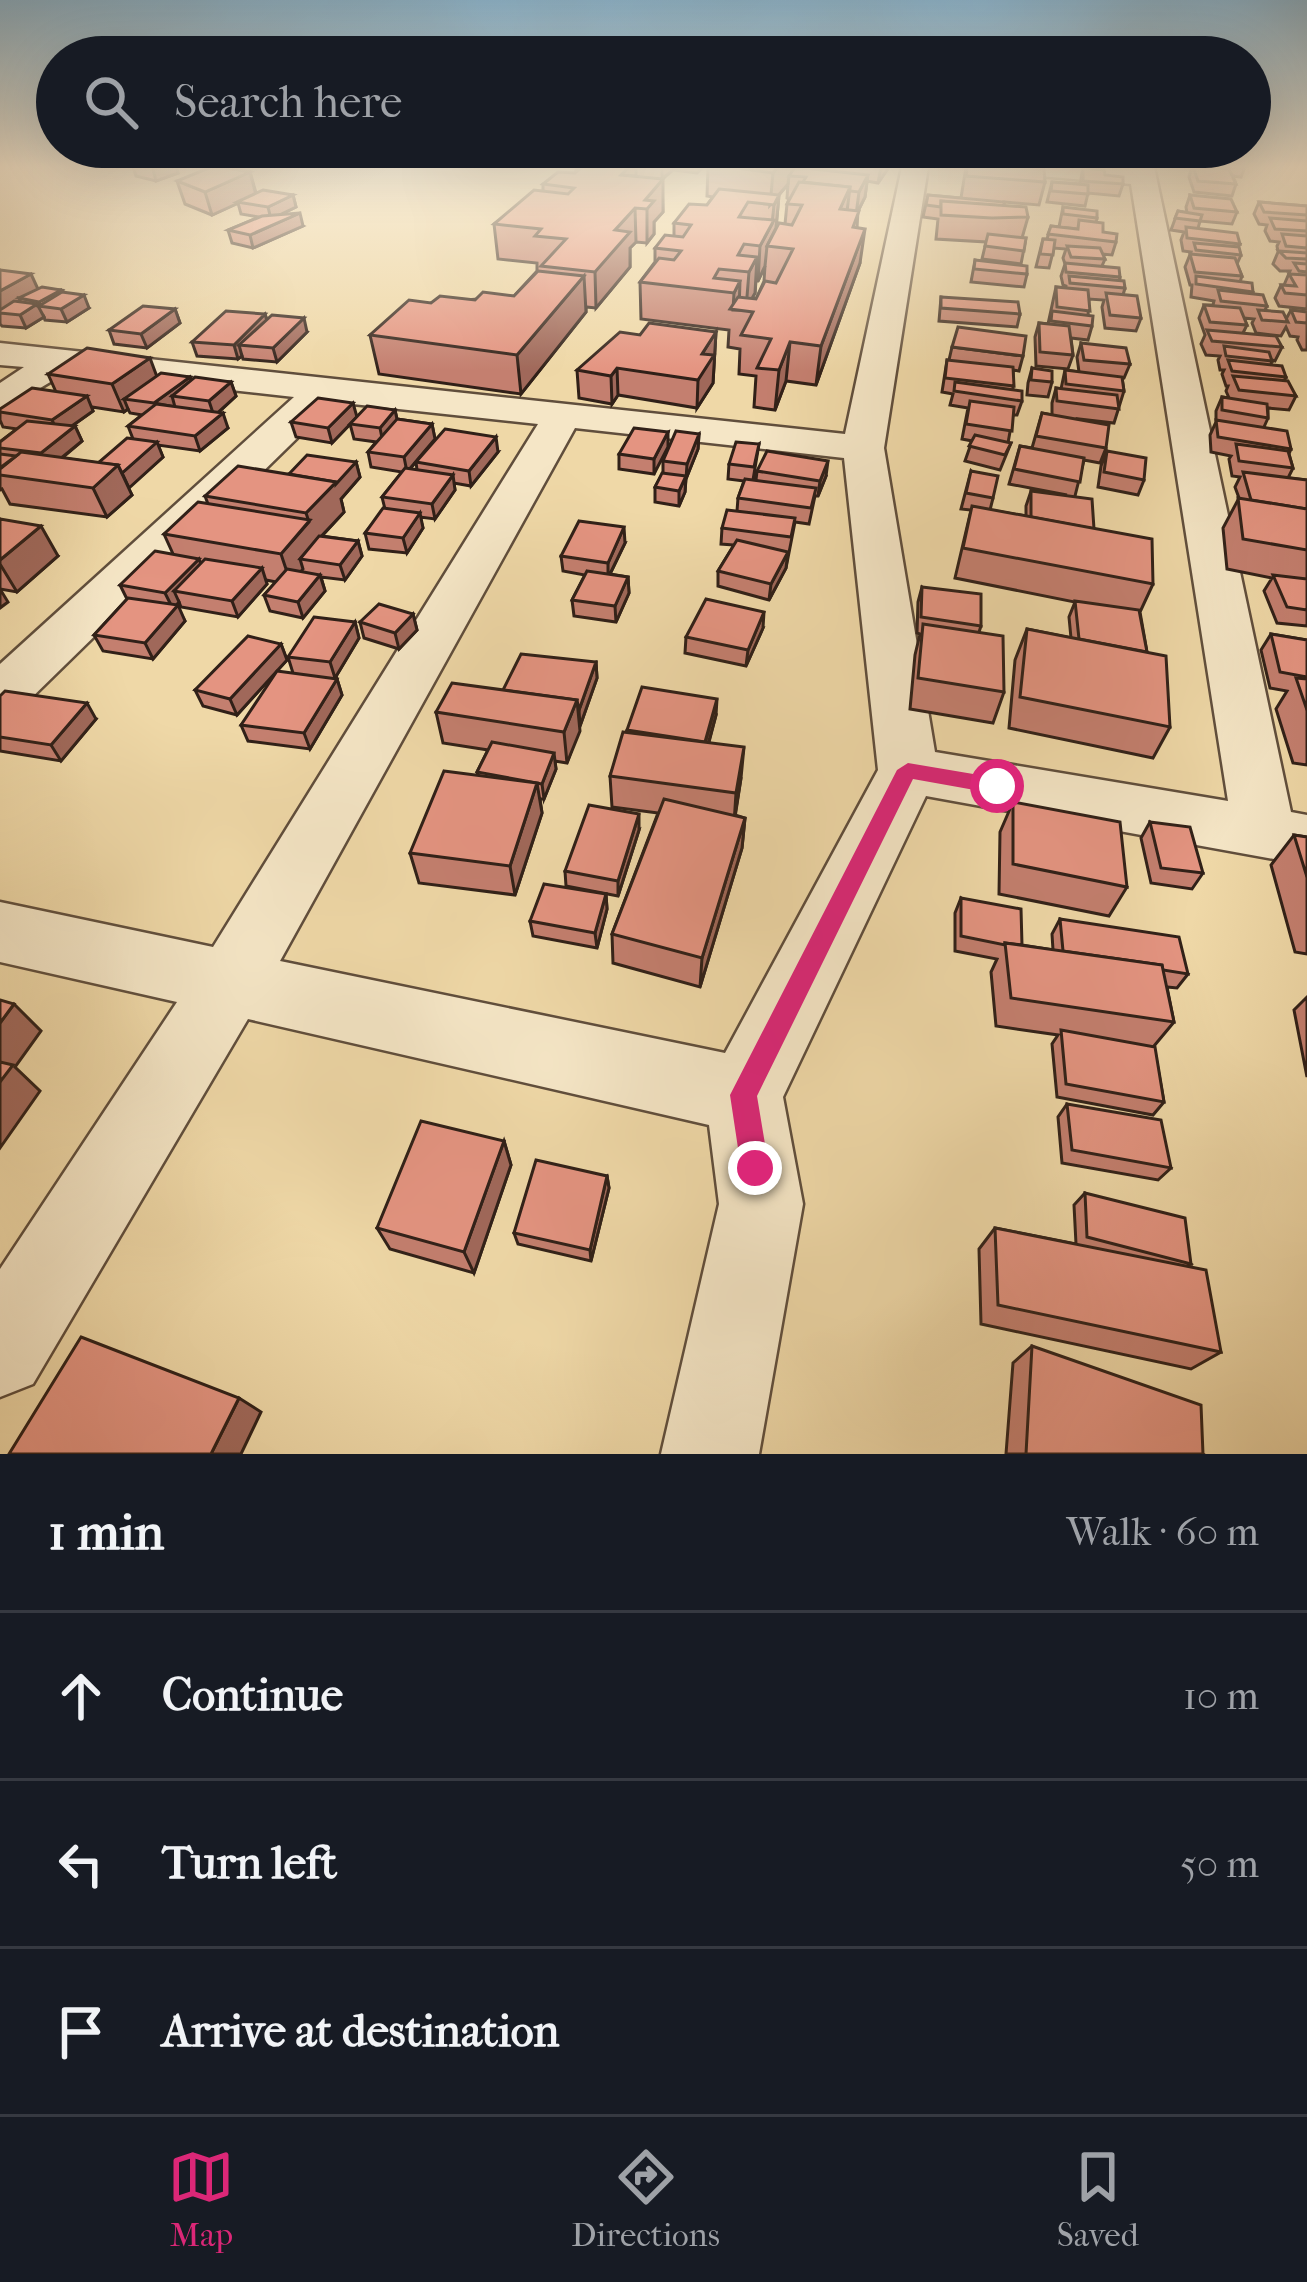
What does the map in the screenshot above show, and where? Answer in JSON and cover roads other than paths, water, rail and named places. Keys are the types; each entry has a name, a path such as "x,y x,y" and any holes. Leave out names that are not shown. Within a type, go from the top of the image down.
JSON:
{"street":[{"path":"710,1454 761,1204 744,1095 908,770 863,448 902,235"},
{"path":"908,770 1286,837 1156,235"},
{"path":"0,354 863,448"},
{"path":"0,400 61,361"},
{"path":"0,695 326,389"},
{"path":"0,1351 230,982 563,415"},
{"path":"0,932 744,1095"}]}
